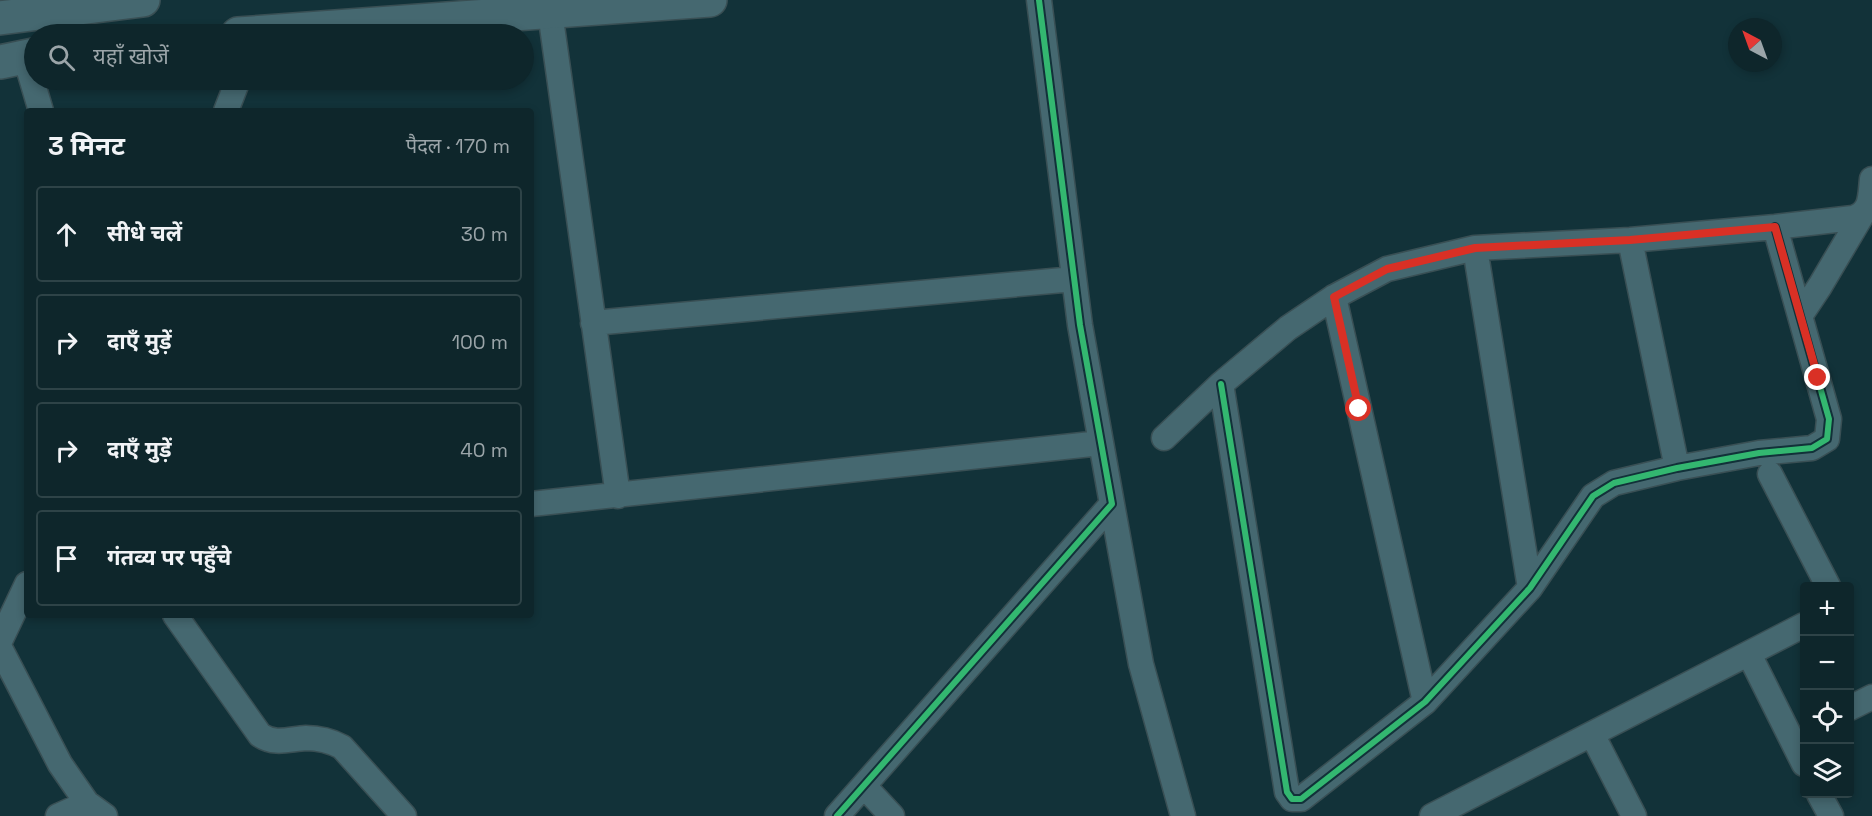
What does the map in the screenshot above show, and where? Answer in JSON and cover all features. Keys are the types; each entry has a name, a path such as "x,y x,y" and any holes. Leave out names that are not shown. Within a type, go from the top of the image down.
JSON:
{"main road":[{"path":"0,18 143,0"},
{"path":"380,24 710,0"}],"street":[{"path":"1039,0 1074,279 1101,443 1141,664 1184,816"},
{"path":"550,12 618,496"},
{"path":"33,90 40,108"},
{"path":"227,108 234,90"},
{"path":"1800,316 1869,206 1872,179"},
{"path":"1164,438 1221,384 1288,328 1334,297 1387,269 1475,248 1630,240 1775,227 1862,215"},
{"path":"1221,384 1287,792 1292,799 1301,799 1425,702 1530,588 1593,496 1614,483 1677,468 1759,453 1812,448 1827,439 1829,419 1775,227"},
{"path":"1630,240 1677,468"},
{"path":"1475,248 1530,588"},
{"path":"594,323 1074,279"},
{"path":"1334,297 1425,702"},
{"path":"534,504 1101,443"},
{"path":"1770,474 1826,582"},
{"path":"837,816 1112,504"},
{"path":"0,641 24,590"},
{"path":"177,618 260,735 268,740 307,738 331,741 342,747 404,816"},
{"path":"1437,815 1800,627"},
{"path":"0,648 60,764 96,809 58,816"},
{"path":"1749,654 1798,733"},
{"path":"1854,706 1872,697"},
{"path":"1592,734 1634,816"},
{"path":"864,786 892,816"},
{"path":"1821,798 1831,816"}],"cycle path":[{"path":"837,816 1112,504 1080,325 1039,0"},
{"path":"1221,384 1287,792 1292,799 1301,799 1425,702 1530,588 1593,496 1614,483 1677,468 1759,453 1812,448 1827,439 1829,419 1775,227"}],"route":[{"path":"1359,409 1334,297 1387,269 1475,248 1630,240 1775,227 1818,378"}]}
